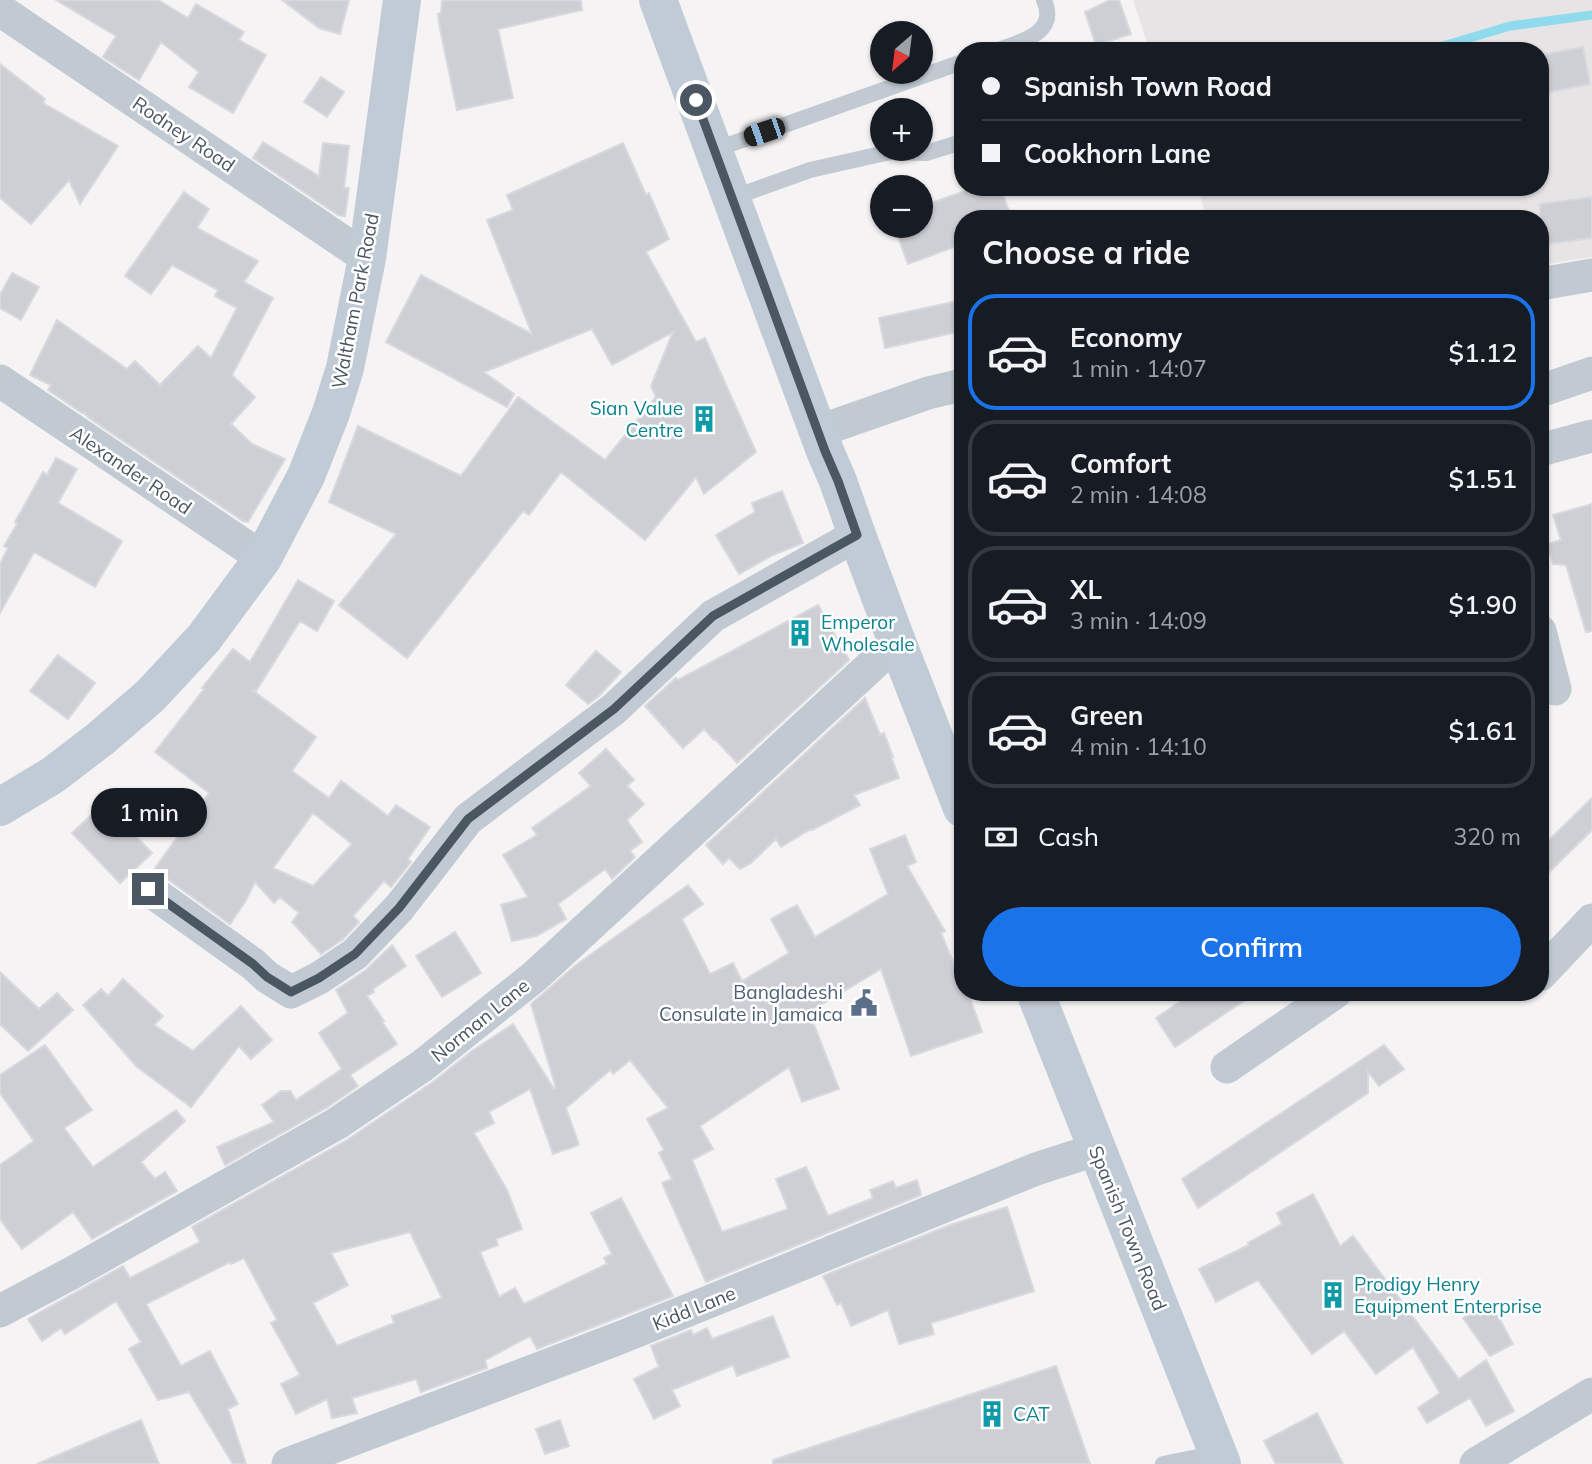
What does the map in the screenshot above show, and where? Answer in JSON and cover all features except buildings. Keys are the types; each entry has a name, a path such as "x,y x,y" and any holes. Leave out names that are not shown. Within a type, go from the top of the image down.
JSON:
{"main road":[{"name":"Waltham Park Road","path":"0,807 53,775 100,739 149,696 204,638 263,558 306,476 331,413 345,368 367,258 402,0"},
{"path":"659,0 897,642 954,788"},
{"name":"Spanish Town Road","path":"1039,1001 1219,1459"}],"street":[{"name":"Rodney Road","path":"0,9 367,258"},
{"path":"1549,282 1592,275"},
{"path":"1549,388 1592,373"},
{"name":"Alexander Road","path":"0,381 263,558"},
{"path":"818,431 928,393 954,387"},
{"path":"1549,448 1592,436"},
{"path":"148,889 291,992 319,978 355,954 399,908 468,819 614,709 713,616 857,535"},
{"name":"Norman Lane","path":"0,1311 336,1124 422,1066 535,976 897,642"},
{"path":"1549,666 1555,689"},
{"path":"1549,965 1592,920"},
{"path":"1227,1067 1323,1001"},
{"name":"Kidd Lane","path":"288,1464 622,1337 1036,1169 1098,1149"},
{"path":"1476,1464 1592,1394"}],"lane":[{"path":"1020,42 1040,32 1047,20 1044,0"},
{"path":"714,150 954,65"},
{"path":"732,198 810,170 890,152 926,153 954,144"},
{"path":"1163,1464 1219,1459"}],"shaded area":[{"path":"1133,0 1592,0 1592,257 1549,264 1549,210 1204,210 1200,196 1549,196 1549,42 1147,42"}],"waterway":[{"path":"1456,42 1510,26 1592,15"}],"place":[{"name":"Sian Value Centre","path":"704,419"},
{"name":"Emperor Wholesale","path":"800,633"},
{"name":"Bangladeshi Consulate in Jamaica","path":"864,1003"},
{"name":"Prodigy Henry Equipment Enterprise","path":"1333,1295"},
{"name":"CAT","path":"992,1414"}],"route":[{"path":"148,889 291,992 319,978 355,954 399,908 468,819 614,709 713,616 857,535 696,100"}]}
